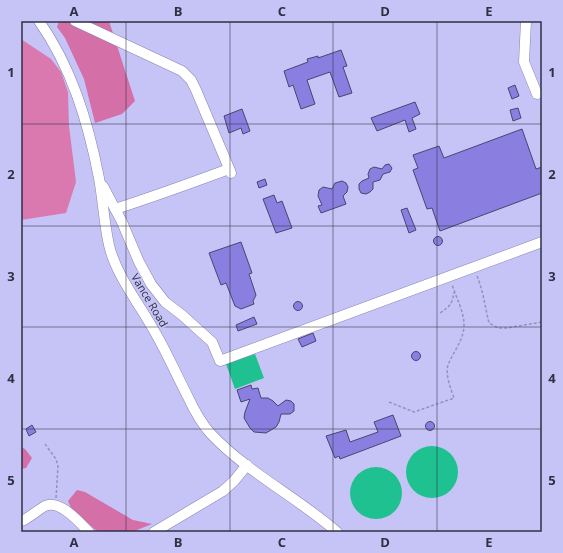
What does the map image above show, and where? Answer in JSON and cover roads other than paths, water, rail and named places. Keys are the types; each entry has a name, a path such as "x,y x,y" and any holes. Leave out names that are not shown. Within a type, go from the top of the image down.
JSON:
{"street":[{"name":"Vance Road","path":"39,21 62,58 83,109 99,180 109,246 117,268 157,335 197,416 210,433 247,465 305,506 337,532"},
{"path":"75,21 182,71 191,80 196,90 230,171 171,189 161,194 115,209"},
{"path":"526,21 524,62 537,94"},
{"path":"99,180 122,222 139,262 151,284 165,302 182,314 212,342 220,361 542,242"},
{"path":"154,532 223,491 234,481 247,465"},
{"path":"21,521 46,505 56,506 62,508 74,517 89,532"}]}
